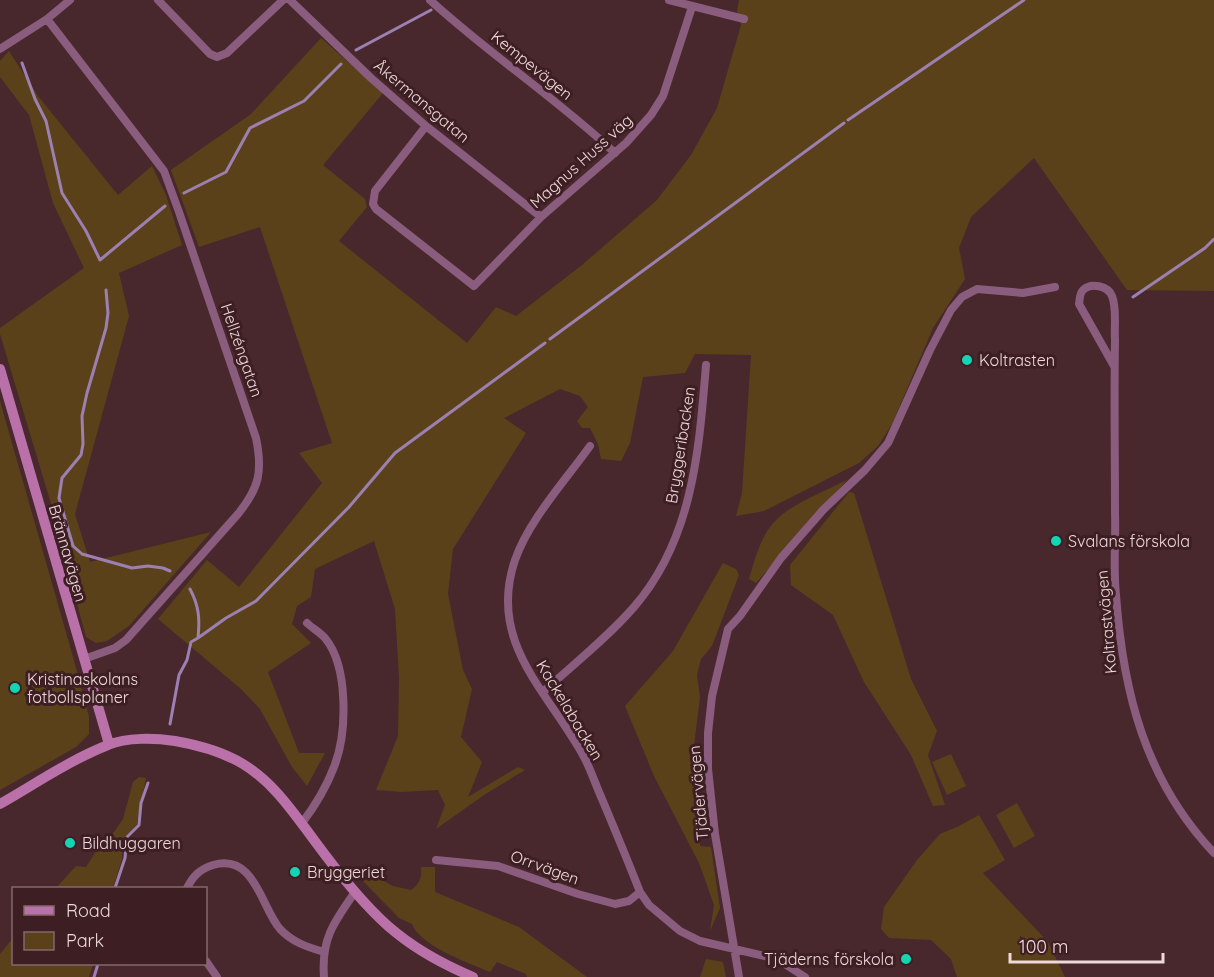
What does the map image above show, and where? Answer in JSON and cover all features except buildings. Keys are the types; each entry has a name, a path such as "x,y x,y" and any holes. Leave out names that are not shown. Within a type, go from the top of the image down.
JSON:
{"main road":[{"name":"Brännavägen","path":"0,369 109,744"},
{"path":"0,804 109,744 163,739 202,747 225,755 242,763 276,791 355,892 387,925 446,966 473,977"}],"street":[{"path":"0,49 47,19 70,0"},
{"path":"158,0 210,54 217,57 227,53 283,0"},
{"name":"Åkermansgatan","path":"290,0 371,78 426,126 541,217"},
{"name":"Kempevägen","path":"430,0 456,24 592,131 615,153"},
{"path":"669,0 744,19"},
{"name":"Magnus Huss väg","path":"426,126 375,191 373,204 376,209 474,286 541,217 615,153 651,115 663,96 692,7"},
{"name":"Hellzéngatan","path":"47,19 164,171 260,455 258,480 254,492 238,514 126,640 115,648 84,659"},
{"name":"Tjädervägen","path":"739,977 715,834 708,769 708,733 712,696 729,627 740,616 781,558 822,510 865,470 888,443 930,350 951,310 962,297 977,289 1023,293 1055,287"},
{"name":"Koltrastvägen","path":"1114,366 1079,304 1083,290 1088,287 1106,288 1112,293 1114,302 1115,592 1123,666 1133,708 1146,745 1164,783 1199,837 1214,853"},
{"name":"Bryggeribacken","path":"543,692 634,607 667,559 680,529 689,499 701,426 706,365"},
{"name":"Kackelabacken","path":"590,446 524,539 509,584 509,626 526,668 585,759 640,892 649,905 680,931 700,941 734,950"},
{"path":"302,824 318,801 335,765 344,705 338,664 331,648 324,637 307,623"},
{"name":"Orrvägen","path":"436,860 498,866 608,903 629,902 640,892"},
{"path":"188,887 197,872 207,867 218,864 238,867 255,882 273,919 283,931 300,944 324,952"},
{"path":"324,977 324,952 329,930 355,892"},
{"path":"734,950 777,959 804,977"},
{"path":"207,962 217,977"}],"green space":[{"path":"739,0 1214,0 1214,291 1127,290 1034,158 971,217 959,248 965,279 933,328 892,424 878,446 859,463 764,511 736,516 742,493 751,355 695,354 685,373 643,377 630,443 621,461 601,459 598,444 590,428 582,428 577,421 588,407 580,396 560,389 504,418 526,433 453,549 448,594 463,670 472,689 461,737 482,762 468,797 518,767 525,770 484,795 436,829 445,805 438,790 401,792 376,790 398,736 399,678 395,609 374,541 315,569 311,597 297,606 292,624 311,643 268,672 299,753 325,753 307,786 292,767 260,709 241,689 158,619 207,560 239,587 322,483 299,453 332,443 260,227 199,247 171,170 251,114 321,38 383,93 323,165 365,199 367,207 339,241 467,343 496,307 516,316 582,265 657,200 691,155 717,108 741,25 737,11"},
{"path":"9,51 38,96 118,195 152,166 166,195 182,245 119,273 129,316 75,514 90,562 211,532 129,626 107,641 96,643 86,637 65,559 65,550 0,334 0,328 84,268 53,203 29,115 0,77 0,61"},
{"path":"0,401 73,657 89,717 89,734 76,747 0,790"},
{"path":"847,480 756,583 749,579 756,555 771,525 783,513"},
{"path":"849,492 854,493 911,679 937,731 928,755 945,805 933,806 911,755 864,682 833,615 791,585 790,565"},
{"path":"723,563 736,569 739,575 712,646 701,659 697,675 700,697 693,754 706,819 699,835 700,846 711,847 720,908 710,931 714,905 699,863 654,776 625,706 673,651"},
{"path":"951,754 966,786 947,795 932,762"},
{"path":"139,777 146,778 137,824 123,839 122,859 113,887 57,887 76,866 86,867 103,840 114,832 123,819 133,782"},
{"path":"1017,803 1035,836 1014,848 996,815"},
{"path":"979,815 1005,860 983,873 1048,942 1065,977 957,977 951,959 931,940 889,938 881,929 884,907 917,860 940,834"},
{"path":"421,867 435,867 435,892 519,927 587,977 527,977 526,974 497,962 490,972 458,959 425,940 412,924 399,918 361,879 362,873 367,872 393,886 411,890 420,880"},
{"path":"12,939 12,965 93,965 89,977 0,977 0,954"},
{"path":"706,959 723,962 726,977 700,977"}],"waterway":[{"path":"848,120 1024,0"},
{"path":"356,50 431,10"},
{"path":"22,63 46,121 62,193 86,231 100,260 165,206"},
{"path":"184,193 226,172 250,128 304,101 341,64"},
{"path":"550,339 844,123"},
{"path":"1133,297 1205,248 1214,239"},
{"path":"106,290 108,313 106,328 82,416 81,455 62,478 59,498 73,546 82,554 132,568 148,566 170,571"},
{"path":"198,638 226,618 256,601 349,507 395,453 545,343"},
{"path":"170,724 179,675 187,660 191,642 198,638 198,613 190,589"},
{"path":"115,887 125,858 127,837 139,825 141,803 148,783"},
{"path":"94,977 98,965"}],"place":[{"name":"Koltrasten","path":"967,360"},
{"name":"Svalans förskola","path":"1056,541"},
{"name":"Kristinaskolans fotbollsplaner","path":"15,688"},
{"name":"Bildhuggaren","path":"70,843"},
{"name":"Bryggeriet","path":"295,872"},
{"name":"Tjäderns förskola","path":"906,959"}]}
